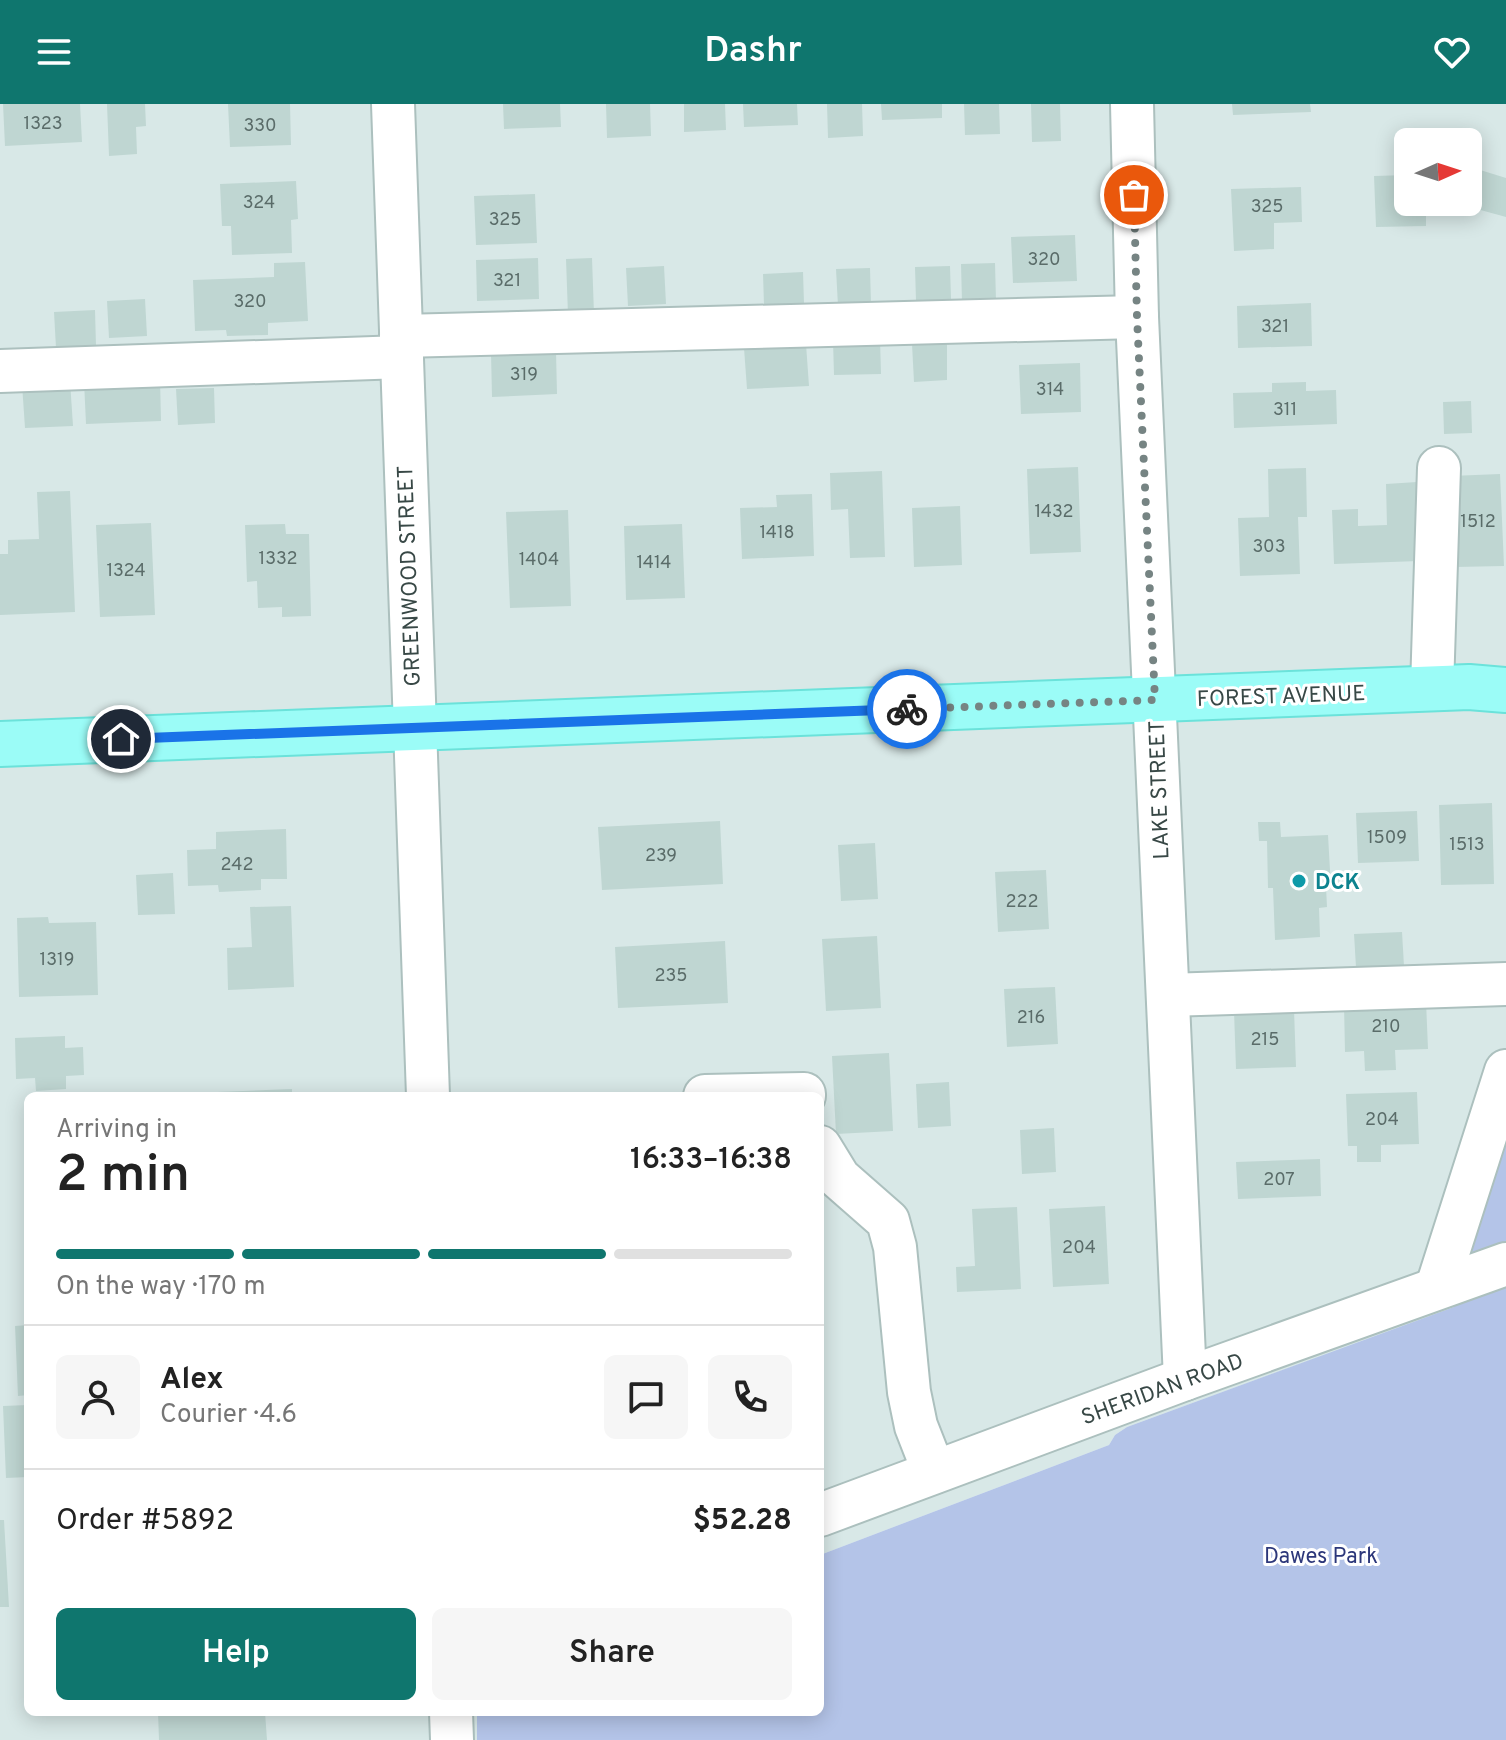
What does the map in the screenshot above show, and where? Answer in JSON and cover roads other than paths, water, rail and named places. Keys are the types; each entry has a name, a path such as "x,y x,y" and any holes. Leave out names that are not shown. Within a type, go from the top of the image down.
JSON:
{"main road":[{"name":"FOREST AVENUE","path":"0,744 1432,688 1506,690"}],"street":[{"name":"GREENWOOD STREET","path":"393,104 428,1092"},
{"name":"LAKE STREET","path":"1132,104 1137,317 1185,1379"},
{"path":"0,371 401,346 1137,317"},
{"path":"1432,688 1439,468"},
{"path":"1168,995 1506,984"},
{"path":"1437,1287 1506,1071"},
{"path":"824,1154 839,1178 888,1221 895,1247 909,1392 916,1426 934,1472"},
{"name":"SHERIDAN ROAD","path":"824,1513 1506,1264"},
{"path":"451,1716 452,1740"}],"place":[{"name":"DCK","path":"1299,881"}],"park label":[{"name":"Dawes Park","path":"1321,1555"}]}
